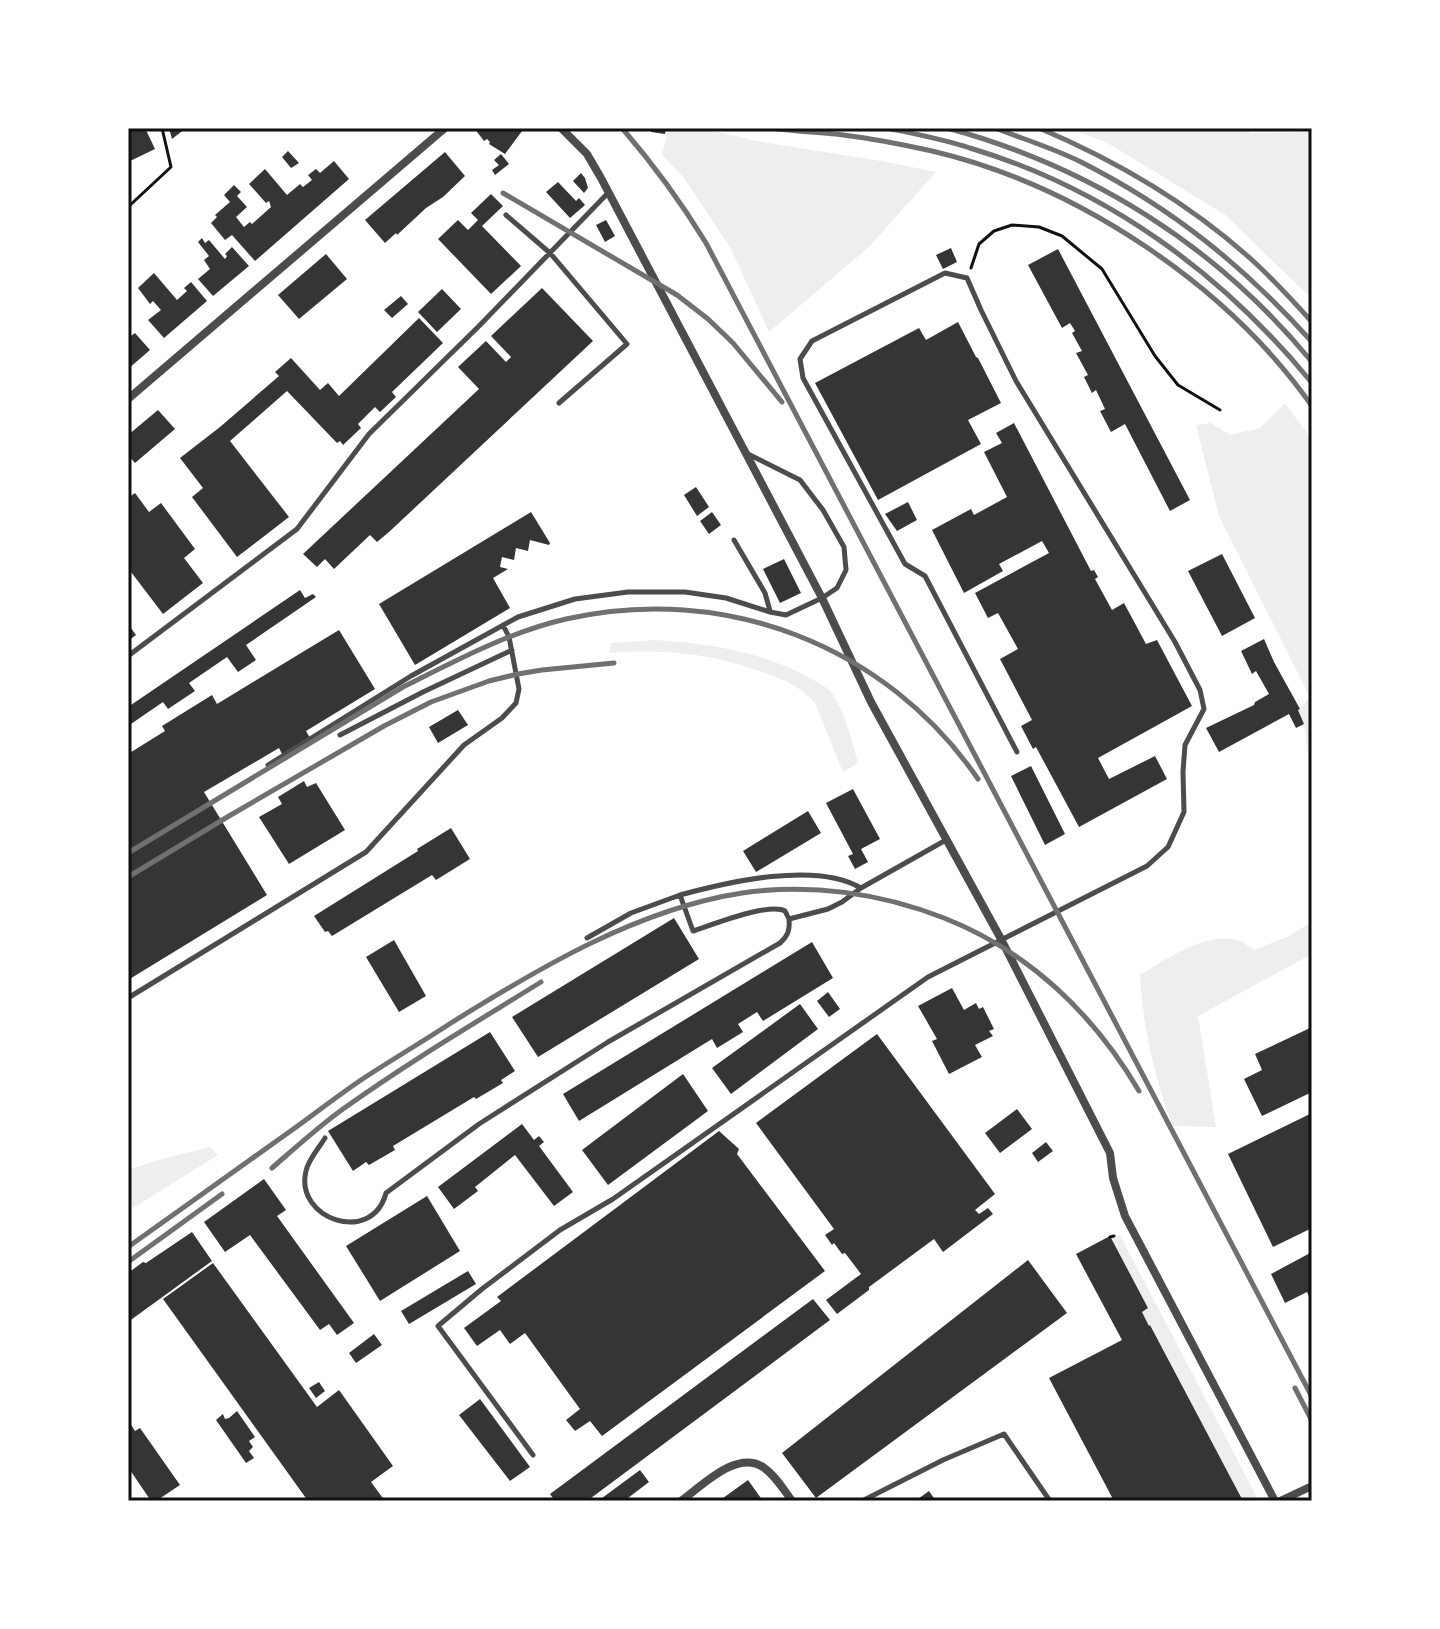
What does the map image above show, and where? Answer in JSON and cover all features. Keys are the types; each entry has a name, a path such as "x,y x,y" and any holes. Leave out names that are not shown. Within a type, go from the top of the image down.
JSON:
{"street":[{"path":"128,399 445,128"},
{"path":"561,128 587,154 609,192 822,598 871,702 1001,939 1110,1153 1113,1178 1125,1216 1278,1501 1312,1486"},
{"path":"681,1501 736,1463 762,1466 792,1501"}],"lane":[{"path":"128,656 297,529 369,434 609,192"},
{"path":"506,215 550,253 627,344 559,403"},
{"path":"533,1455 438,1326 560,1230 613,1199 928,977 1147,866 1168,847 1184,812 1185,745 1204,709 1200,690 1175,642 1016,381 967,278 945,273 812,341 800,359 803,378 905,564 925,576 1017,752"},
{"path":"268,765 411,676 503,625 518,617 575,599 628,592 685,592 726,598 786,615 822,598 837,588 846,570 844,547 823,510 800,480 745,452"},
{"path":"734,540 765,593 770,612"},
{"path":"128,998 366,852 464,745 502,718 516,703 519,689 509,637 503,625"},
{"path":"340,735 512,650"},
{"path":"789,919 842,902 946,840"},
{"path":"587,938 631,913 680,895 743,880 792,876 838,878 861,888"},
{"path":"325,1138 306,1167 304,1181 316,1209 329,1219 344,1221 360,1221 373,1216 380,1209 386,1193 479,1124 608,1042 780,943 789,932 789,919 785,911 777,907 693,931 680,895"},
{"path":"862,1501 943,1460 1004,1434 1050,1501"}],"path":[{"path":"128,207 171,167 162,128"},
{"path":"967,278 979,244 994,231 1012,225 1039,227 1062,236 1102,269 1155,356 1178,385 1220,410"}],"shaded area":[{"path":"669,128 702,128 756,141 936,172 869,247 769,332 731,249 684,178 662,155"},
{"path":"1067,128 1252,128 1249,133 1312,132 1312,299 1224,214 1106,142"},
{"path":"1285,403 1312,440 1312,783 1304,724 1298,711 1310,697 1219,516 1196,425 1211,423 1230,435 1260,428"},
{"path":"655,640 738,651 779,664 823,685 841,709 858,763 843,772 815,703 796,686 738,664 702,656 665,652 609,653 611,643"},
{"path":"1312,922 1312,954 1198,1016 1216,1127 1173,1126 1150,1052 1140,975 1199,943 1237,940 1254,950 1289,936"},
{"path":"210,1147 218,1155 128,1211 128,1170"},
{"path":"1120,1235 1259,1501 1243,1501 1149,1326 1142,1312 1148,1308 1112,1239"}],"building":[{"path":"128,128 145,128 155,149 128,162"},
{"path":"169,128 186,128 172,139"},
{"path":"474,128 518,128 522,131 505,154 489,144 487,139 484,141"},
{"path":"651,128 666,128 665,134 651,132"},
{"path":"288,151 299,163 291,168 282,157"},
{"path":"445,152 465,176 385,243 365,220"},
{"path":"501,154 509,164 495,175 492,170 499,165 494,160"},
{"path":"334,161 349,179 255,261 232,235 225,240 211,223 217,217 215,215 230,202 224,195 234,185 241,192 237,196 247,207 236,217 244,227 271,207 269,201 266,203 249,184 265,169 287,195 300,184 303,187 312,180 308,175 316,169 320,173"},
{"path":"581,173 588,188 584,193 573,181"},
{"path":"558,182 576,201 579,198 585,205 570,218 546,192"},
{"path":"491,194 503,206 482,226 521,266 491,294 438,239 458,220 468,230 478,220 471,213"},
{"path":"606,220 615,236 605,242 596,225"},
{"path":"202,238 205,243 209,240 225,259 225,254 232,247 249,266 213,296 198,279 210,269 204,260 209,256 198,242"},
{"path":"951,248 957,262 943,269 936,255"},
{"path":"1058,249 1190,500 1170,511 1125,424 1111,432 1100,411 1105,409 1096,390 1092,393 1084,377 1088,375 1076,353 1082,351 1072,333 1075,331 1070,323 1062,328 1028,265"},
{"path":"326,254 347,279 299,319 278,295"},
{"path":"154,273 177,300 191,282 207,301 164,338 148,320 161,310 153,301 150,304 138,288"},
{"path":"542,288 593,341 377,542 370,535 334,569 325,559 317,567 303,554 479,389 458,367 486,341 506,362 511,357 491,336"},
{"path":"442,289 461,309 437,332 418,312"},
{"path":"401,296 408,304 392,318 384,310"},
{"path":"419,318 443,343 392,392 396,397 380,412 375,407 358,424 361,428 343,445 340,441 337,443 287,391 230,441 289,517 237,557 192,497 203,488 180,458 279,376 275,372 291,358 320,390 328,383 339,396"},
{"path":"958,322 1001,403 968,420 981,444 878,500 815,383 919,328 926,340"},
{"path":"135,333 150,350 128,369 128,338"},
{"path":"158,410 175,429 135,463 128,455 128,435"},
{"path":"1014,423 1091,571 1094,570 1098,577 1095,579 1112,610 1124,603 1146,644 1157,640 1192,706 1098,758 1109,779 1155,756 1167,779 1079,827 1036,747 1033,749 1021,726 1032,720 1000,659 1018,649 998,613 988,618 975,593 1049,553 1042,541 999,564 1003,571 964,593 932,530 971,509 974,515 1007,497 984,452 1002,443 996,433"},
{"path":"696,487 709,507 697,516 684,495"},
{"path":"135,493 149,512 161,503 195,549 184,558 203,583 163,614 128,568 128,498"},
{"path":"908,502 917,520 897,531 885,514"},
{"path":"531,512 550,543 530,540 528,551 516,548 514,560 502,557 500,567 508,569 493,578 510,608 415,665 379,604"},
{"path":"712,512 721,525 709,534 700,521"},
{"path":"1222,554 1255,618 1222,636 1188,571"},
{"path":"784,559 801,593 780,603 763,569"},
{"path":"300,590 305,598 313,594 316,597 246,645 256,660 238,672 227,657 189,683 195,691 168,709 163,702 128,726 128,707"},
{"path":"128,624 136,635 128,641"},
{"path":"339,630 375,689 306,731 310,738 282,754 279,748 204,792 267,895 128,980 128,754 165,731 162,726 212,695 217,704"},
{"path":"1264,639 1300,709 1304,724 1296,728 1289,714 1219,752 1206,728 1254,705 1269,694 1256,671 1252,674 1241,651"},
{"path":"458,710 468,725 438,743 429,727"},
{"path":"1031,766 1065,834 1045,845 1011,776"},
{"path":"304,781 307,787 316,783 345,830 289,864 259,817 282,804 278,797"},
{"path":"853,789 880,839 861,849 868,862 855,869 848,856 853,854 826,803"},
{"path":"808,811 821,833 756,872 743,851"},
{"path":"451,828 470,859 436,880 432,875 332,936 325,932 314,916"},
{"path":"674,918 699,959 538,1057 512,1017"},
{"path":"394,940 426,996 399,1012 366,957"},
{"path":"812,942 833,978 763,1021 757,1012 738,1024 743,1032 717,1048 712,1039 579,1121 563,1094"},
{"path":"952,988 964,1010 976,1003 979,1009 983,1007 994,1029 989,1031 993,1036 975,1045 982,1057 949,1074 932,1041 937,1039 918,1006"},
{"path":"828,992 840,1009 829,1017 817,1001"},
{"path":"800,1004 818,1029 731,1094 712,1068"},
{"path":"1312,1027 1312,1092 1262,1116 1244,1079 1262,1070 1255,1054"},
{"path":"490,1032 515,1071 501,1080 503,1083 393,1146 395,1150 353,1171 328,1131"},
{"path":"877,1034 995,1194 975,1210 979,1214 988,1208 993,1214 943,1252 934,1239 837,1314 826,1300 861,1274 845,1253 842,1254 834,1243 832,1245 825,1235 834,1229 756,1123"},
{"path":"683,1074 708,1111 608,1185 582,1150"},
{"path":"1017,1109 1032,1129 1000,1153 985,1133"},
{"path":"1312,1113 1312,1228 1273,1247 1228,1154"},
{"path":"522,1124 534,1140 539,1136 544,1142 539,1146 573,1192 554,1206 515,1155 475,1187 478,1191 454,1209 438,1187"},
{"path":"719,1131 739,1149 737,1154 825,1271 602,1436 590,1421 575,1431 566,1420 580,1409 525,1333 510,1344 500,1330 477,1346 464,1328 501,1301 497,1297"},
{"path":"1046,1142 1053,1151 1038,1162 1032,1153"},
{"path":"264,1179 286,1210 277,1216 354,1323 337,1335 329,1324 320,1330 250,1235 225,1252 204,1222"},
{"path":"427,1196 460,1251 380,1301 346,1246"},
{"path":"192,1232 212,1261 128,1322 128,1273"},
{"path":"1110,1236 1148,1308 1142,1312 1149,1326 1243,1501 1114,1501 1049,1378 1122,1340 1076,1254"},
{"path":"1312,1252 1312,1303 1307,1292 1285,1303 1271,1274"},
{"path":"1028,1260 1067,1313 816,1498 782,1453"},
{"path":"213,1263 317,1407 339,1390 393,1466 371,1482 385,1501 308,1501 163,1299"},
{"path":"468,1271 476,1284 409,1324 401,1311"},
{"path":"813,1299 830,1320 587,1501 555,1501 550,1494"},
{"path":"374,1334 382,1345 356,1363 349,1353"},
{"path":"319,1382 325,1391 316,1398 309,1388"},
{"path":"480,1399 530,1467 510,1481 459,1415"},
{"path":"237,1411 255,1437 249,1441 253,1447 249,1451 254,1458 246,1463 216,1420 223,1414 225,1419 229,1418"},
{"path":"128,1420 135,1431 140,1428 180,1485 156,1501 151,1501 128,1467"},
{"path":"640,1470 649,1482 624,1501 598,1501"},
{"path":"748,1480 763,1501 719,1501"},
{"path":"929,1491 936,1501 915,1501"}],"railway":[{"path":"622,128 645,155 706,243 1312,1397"},
{"path":"770,128 884,141 932,151 1040,188 1093,214 1144,246 1237,319 1277,361 1312,406"},
{"path":"887,128 950,142 1020,165 1115,211 1200,271 1240,306 1312,383"},
{"path":"947,128 1000,144 1051,165 1148,216 1193,247 1235,282 1275,320 1312,362"},
{"path":"995,128 1081,162 1176,219 1260,288 1312,342"},
{"path":"1039,128 1124,169 1203,220 1260,267 1312,322"},
{"path":"503,193 677,295 733,343 782,402"},
{"path":"128,853 403,687 442,667 503,639 545,625 625,610 684,610 742,618 797,635 849,660 897,692 940,732 978,779"},
{"path":"128,877 384,726 431,702 518,674 614,663"},
{"path":"128,1247 364,1078 519,982 590,943 627,927 665,912 742,893 793,889 870,896 920,909 975,932 1003,948 1056,988 1101,1036 1139,1091"},
{"path":"272,1168 367,1092 541,982"},
{"path":"128,1262 222,1194"},
{"path":"1295,1388 1312,1421"}]}
